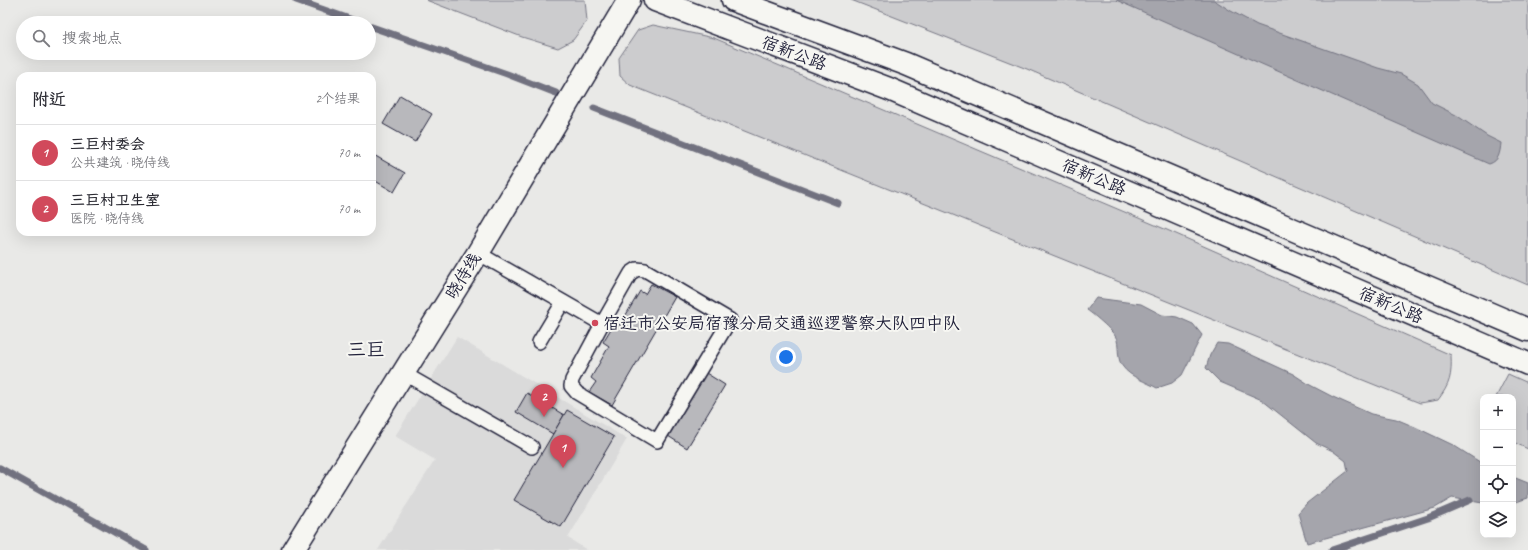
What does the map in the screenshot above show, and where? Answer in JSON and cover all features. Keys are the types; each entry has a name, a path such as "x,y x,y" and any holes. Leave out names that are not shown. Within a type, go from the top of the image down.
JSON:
{"main road":[{"name":"晓侍线","path":"293,550 478,253 628,0"},
{"name":"宿新公路","path":"655,0 889,89 1528,364"},
{"name":"宿新公路","path":"733,0 906,64 1528,330"}],"lane":[{"path":"478,253 602,324"},
{"path":"637,269 645,270 730,320 657,442 577,393 571,386 572,380 602,324 631,273 637,269"},
{"path":"539,342 563,302"},
{"path":"404,373 532,447"}],"shaded area":[{"path":"426,0 585,0 587,21 573,40 558,48 522,37"},
{"path":"851,0 1528,0 1528,285 1027,69"},
{"path":"1116,0 1214,0 1257,25 1378,68 1401,74 1418,84 1432,103 1456,115 1487,136 1501,143 1497,159 1489,164"},
{"path":"653,25 714,38 1167,230 1451,355 1451,369 1448,384 1438,400 1420,403 630,85 620,76 619,58 638,30"},
{"path":"1096,298 1141,304 1162,315 1177,317 1193,324 1202,335 1182,375 1172,383 1157,388 1126,371 1120,361 1116,337 1104,324 1087,310"},
{"path":"457,337 627,439 568,538 587,550 378,550 435,460 395,436"},
{"path":"1217,343 1228,344 1293,374 1333,397 1371,414 1396,419 1453,445 1480,462 1480,503 1452,498 1435,508 1307,543 1298,513 1307,503 1348,471 1346,461 1333,451 1316,443 1262,400 1220,382 1206,368 1210,355"},
{"path":"1508,374 1528,383 1528,449 1516,443 1516,394 1498,394"},
{"path":"1516,478 1528,483 1528,498 1516,502"}],"building":[{"path":"400,95 432,114 415,142 383,124"},
{"path":"376,156 405,173 394,192 376,181"},
{"path":"651,284 675,297 612,405 589,392 596,382 591,378 609,346 603,342 615,322 620,325 640,291 645,294"},
{"path":"706,373 725,385 687,448 668,436"},
{"path":"527,393 564,415 553,434 516,412"},
{"path":"567,410 614,437 561,527 514,500"}],"waterway":[{"path":"296,0 341,16"},
{"path":"376,28 507,74 556,93"},
{"path":"594,108 838,203"},
{"path":"0,468 146,550"},
{"path":"1332,550 1428,518 1470,500"}],"place":[{"name":"宿迁市公安局宿豫分局交通巡逻警察大队四中队","path":"595,323"},
{"name":"三巨村卫生室","path":"544,417"},
{"name":"三巨村委会","path":"563,468"}],"district":[{"name":"三巨","path":"366,350"}]}
